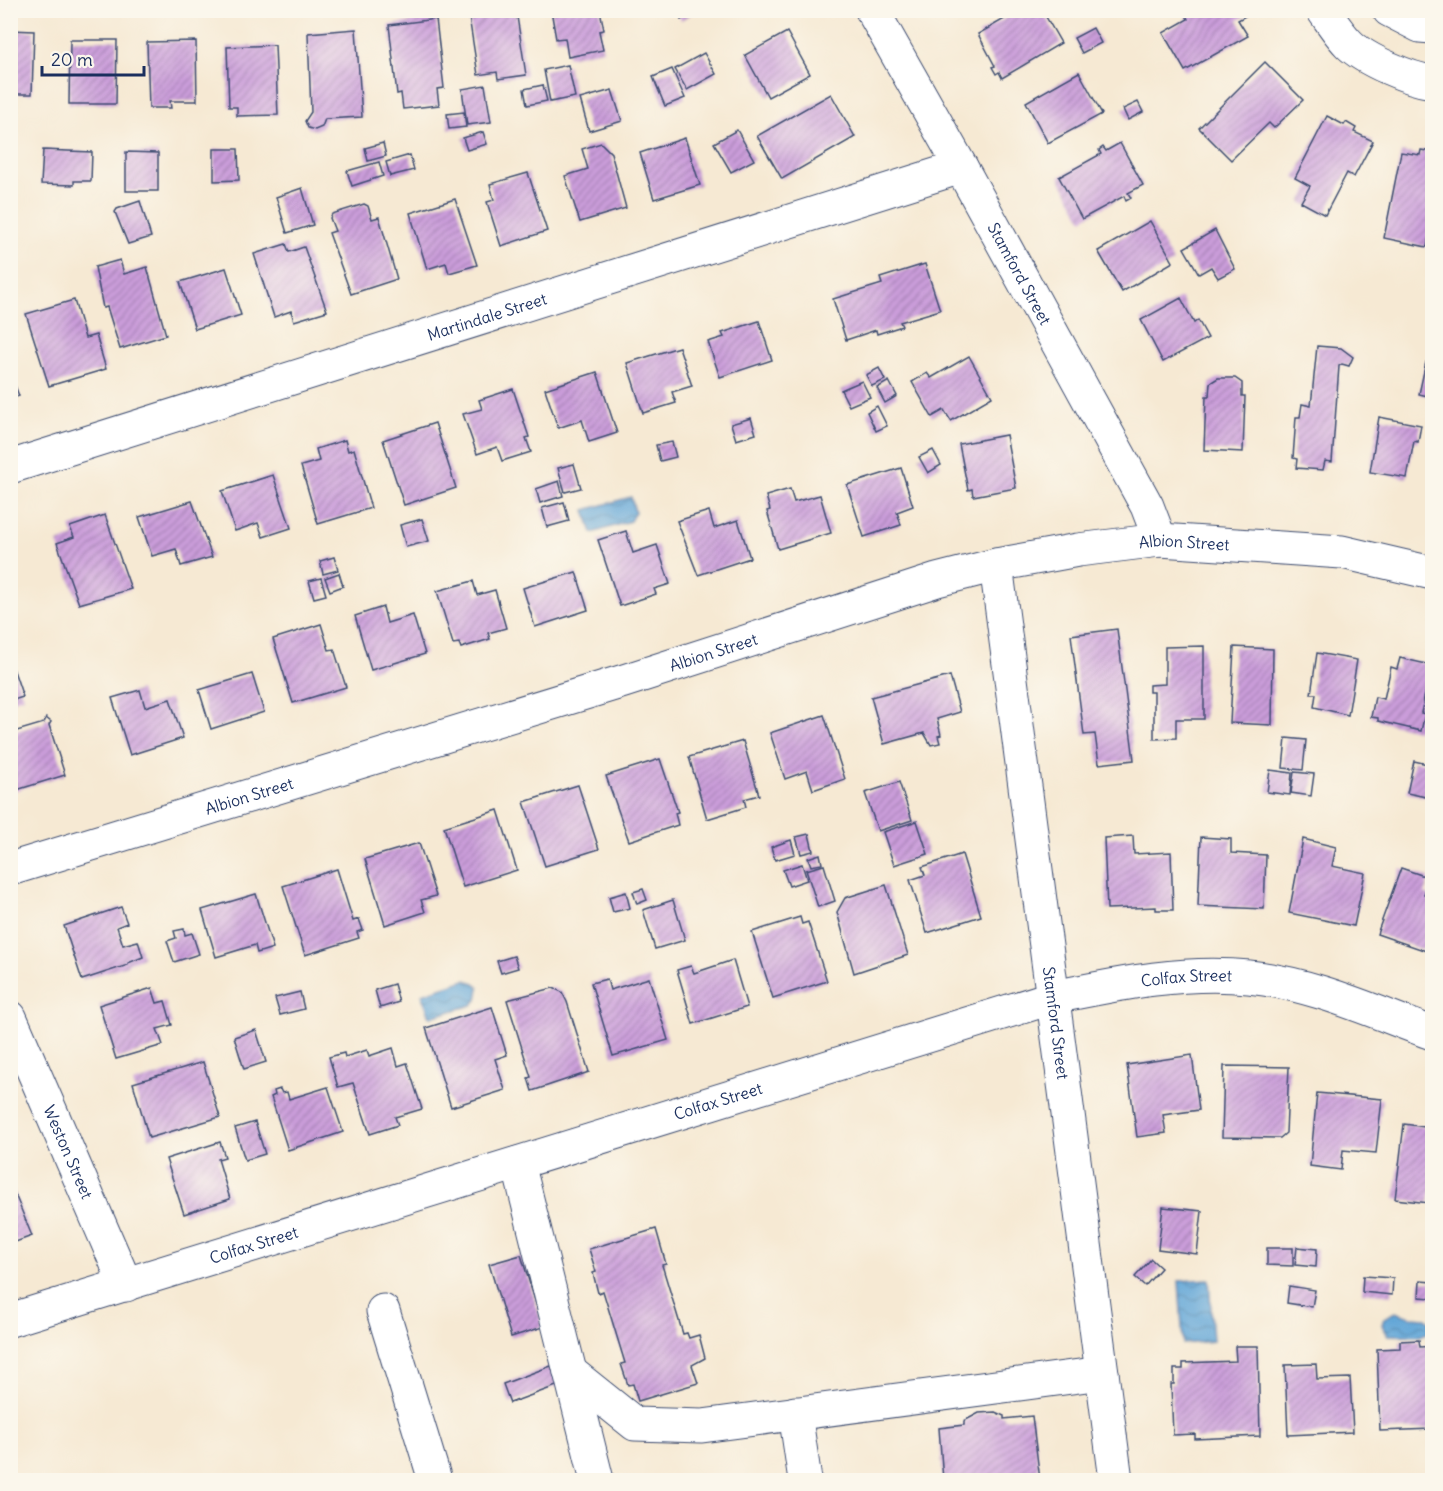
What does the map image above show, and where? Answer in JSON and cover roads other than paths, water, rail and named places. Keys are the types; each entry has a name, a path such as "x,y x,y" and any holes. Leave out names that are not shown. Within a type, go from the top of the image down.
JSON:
{"street":[{"name":"Stamford Street","path":"872,10 962,167 1147,506 1160,540"},
{"path":"1323,10 1349,45 1384,66 1421,81 1432,82"},
{"path":"1389,10 1419,26 1432,27"},
{"name":"Martindale Street","path":"10,467 962,167"},
{"name":"Albion Street","path":"10,868 624,681 937,580 996,565 1078,550 1160,540 1342,552 1432,573"},
{"name":"Stamford Street","path":"996,565 1116,1480"},
{"name":"Colfax Street","path":"10,1320 1054,997 1180,976 1249,977 1300,986 1432,1033"},
{"name":"Weston Street","path":"10,1017 126,1285"},
{"path":"518,1163 597,1480"},
{"path":"383,1311 435,1480"},
{"path":"570,1372 635,1424 702,1426 1102,1373"},
{"path":"795,1413 805,1480"}],"water":[{"path":"631,497 635,512 630,521 592,533 585,510"},
{"path":"465,980 475,983 479,988 477,1000 472,1005 430,1017 422,994"},
{"path":"1209,1279 1213,1341 1183,1344 1179,1281"},
{"path":"1395,1312 1411,1317 1426,1318 1430,1322 1429,1332 1420,1336 1388,1335 1382,1325 1384,1318"}]}
